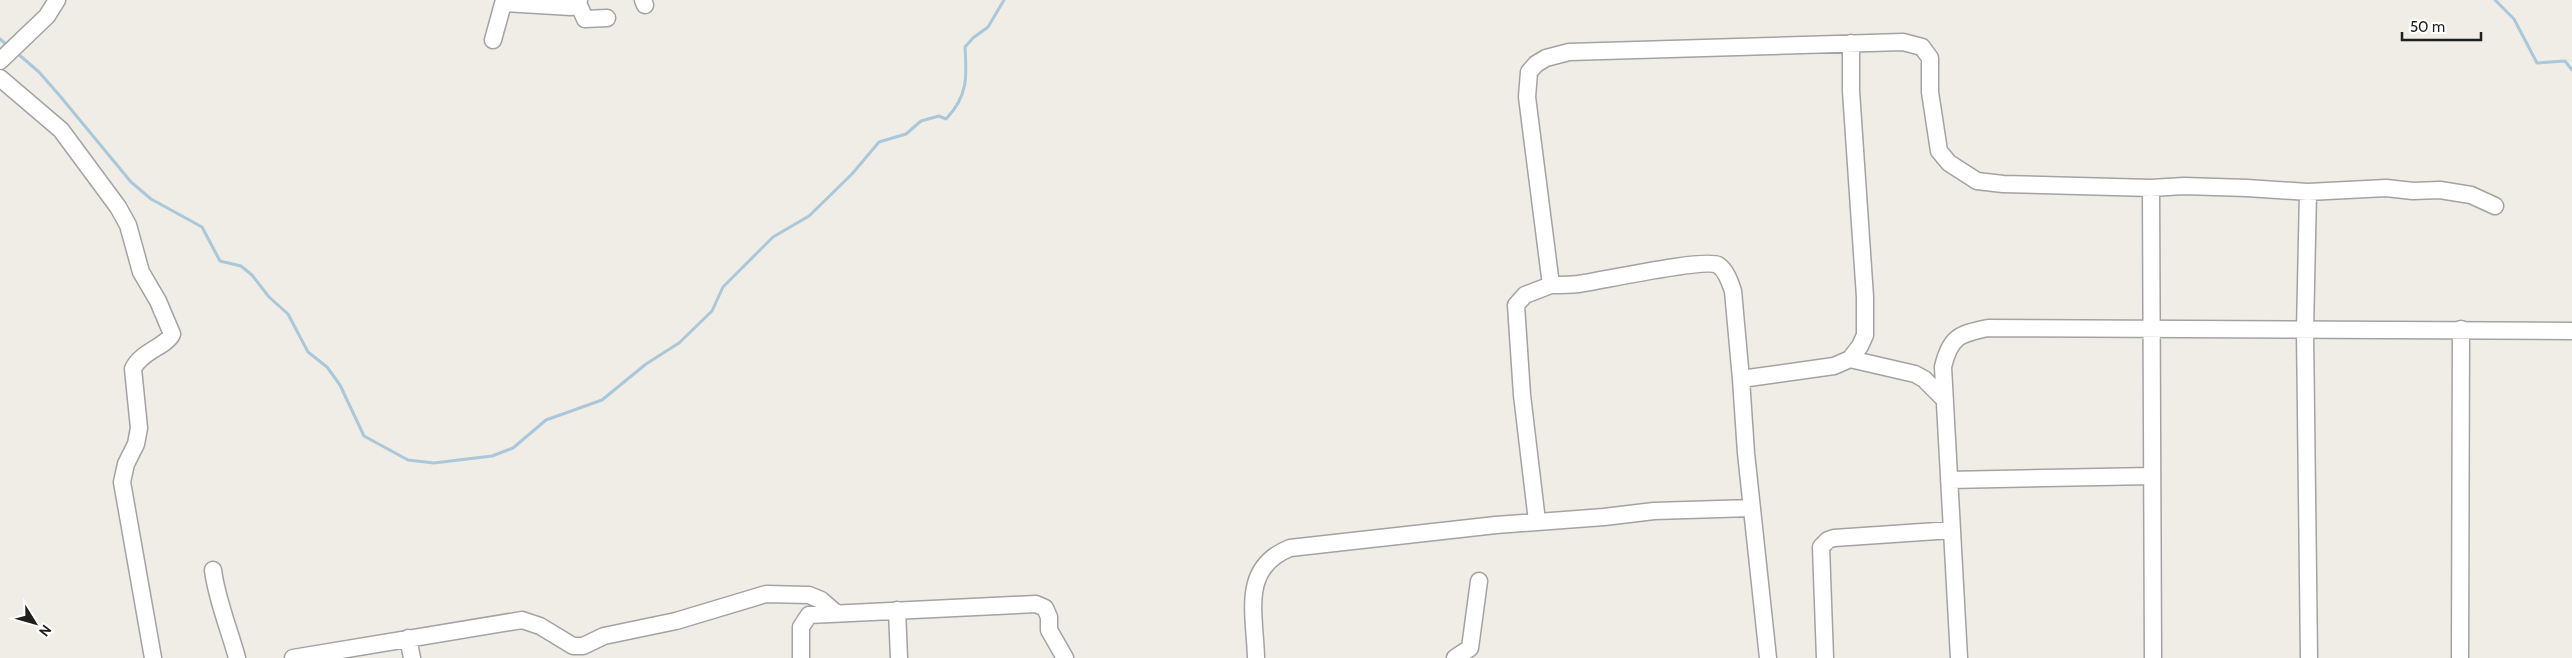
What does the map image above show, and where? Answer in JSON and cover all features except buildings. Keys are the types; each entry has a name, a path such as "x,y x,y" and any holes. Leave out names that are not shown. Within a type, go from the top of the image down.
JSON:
{"street":[{"path":"3,57 46,16 57,0"},
{"path":"493,40 504,2 571,7 579,2 585,20 607,18"},
{"path":"1551,285 1527,97 1529,72 1536,64 1557,54 1582,51 1693,50 1759,45 1903,42 1922,47 1930,58 1930,92 1940,152 1956,168 1977,181 2003,184 2151,188 2217,187 2308,192 2386,188 2413,192 2440,190 2471,195 2495,206"},
{"path":"1742,379 1834,366 1850,359 1866,335 1851,91 1851,43"},
{"path":"0,78 61,130 125,218 133,237 140,272 158,301 172,334 168,340 162,342 138,361 133,369 139,428 136,444 126,464 122,482 153,658"},
{"path":"2151,188 2153,658"},
{"path":"2308,192 2306,331 2309,658"},
{"path":"1537,521 1522,395 1516,305 1525,295 1551,285 1576,284 1710,263 1718,265 1729,279 1733,291 1752,508 1768,658"},
{"path":"1959,658 1943,367 1947,350 1953,341 1964,333 1988,328 2572,331"},
{"path":"2460,658 2461,329"},
{"path":"1862,343 1871,362"},
{"path":"1850,359 1871,362 1895,371 1915,374 1924,379 1945,400"},
{"path":"1949,480 2152,476"},
{"path":"1256,658 1254,588 1258,574 1266,563 1282,551 1320,544 1537,521 1604,518 1654,511 1752,508"},
{"path":"1825,658 1821,547 1825,542 1834,538 1952,530"},
{"path":"213,570 218,603 230,632 237,658"},
{"path":"1455,658 1470,648 1479,580"},
{"path":"293,658 321,655 408,638 522,620 540,626 573,646 583,646 604,636 676,621 750,598 776,593 809,595 821,600 836,613"},
{"path":"801,658 801,628 803,620 809,615 1036,604 1045,608 1049,616 1049,630 1065,658"},
{"path":"897,610 899,658"},
{"path":"408,638 412,658"}],"waterway":[{"path":"17,53 39,72 131,182 151,199 202,227 220,261 241,266 252,275 269,297 288,314 308,352 327,367 340,385 364,436 408,460 434,463 492,456 513,448 546,420 602,400 646,364 679,343 712,311 723,287 773,237 809,216 852,174 879,142 906,134 921,121 939,116 946,119 959,102 962,94 966,77 965,47 973,38 988,27 1004,0"},
{"path":"2495,0 2514,19 2537,63 2565,61 2572,70"},
{"path":"0,39 8,46"}]}
